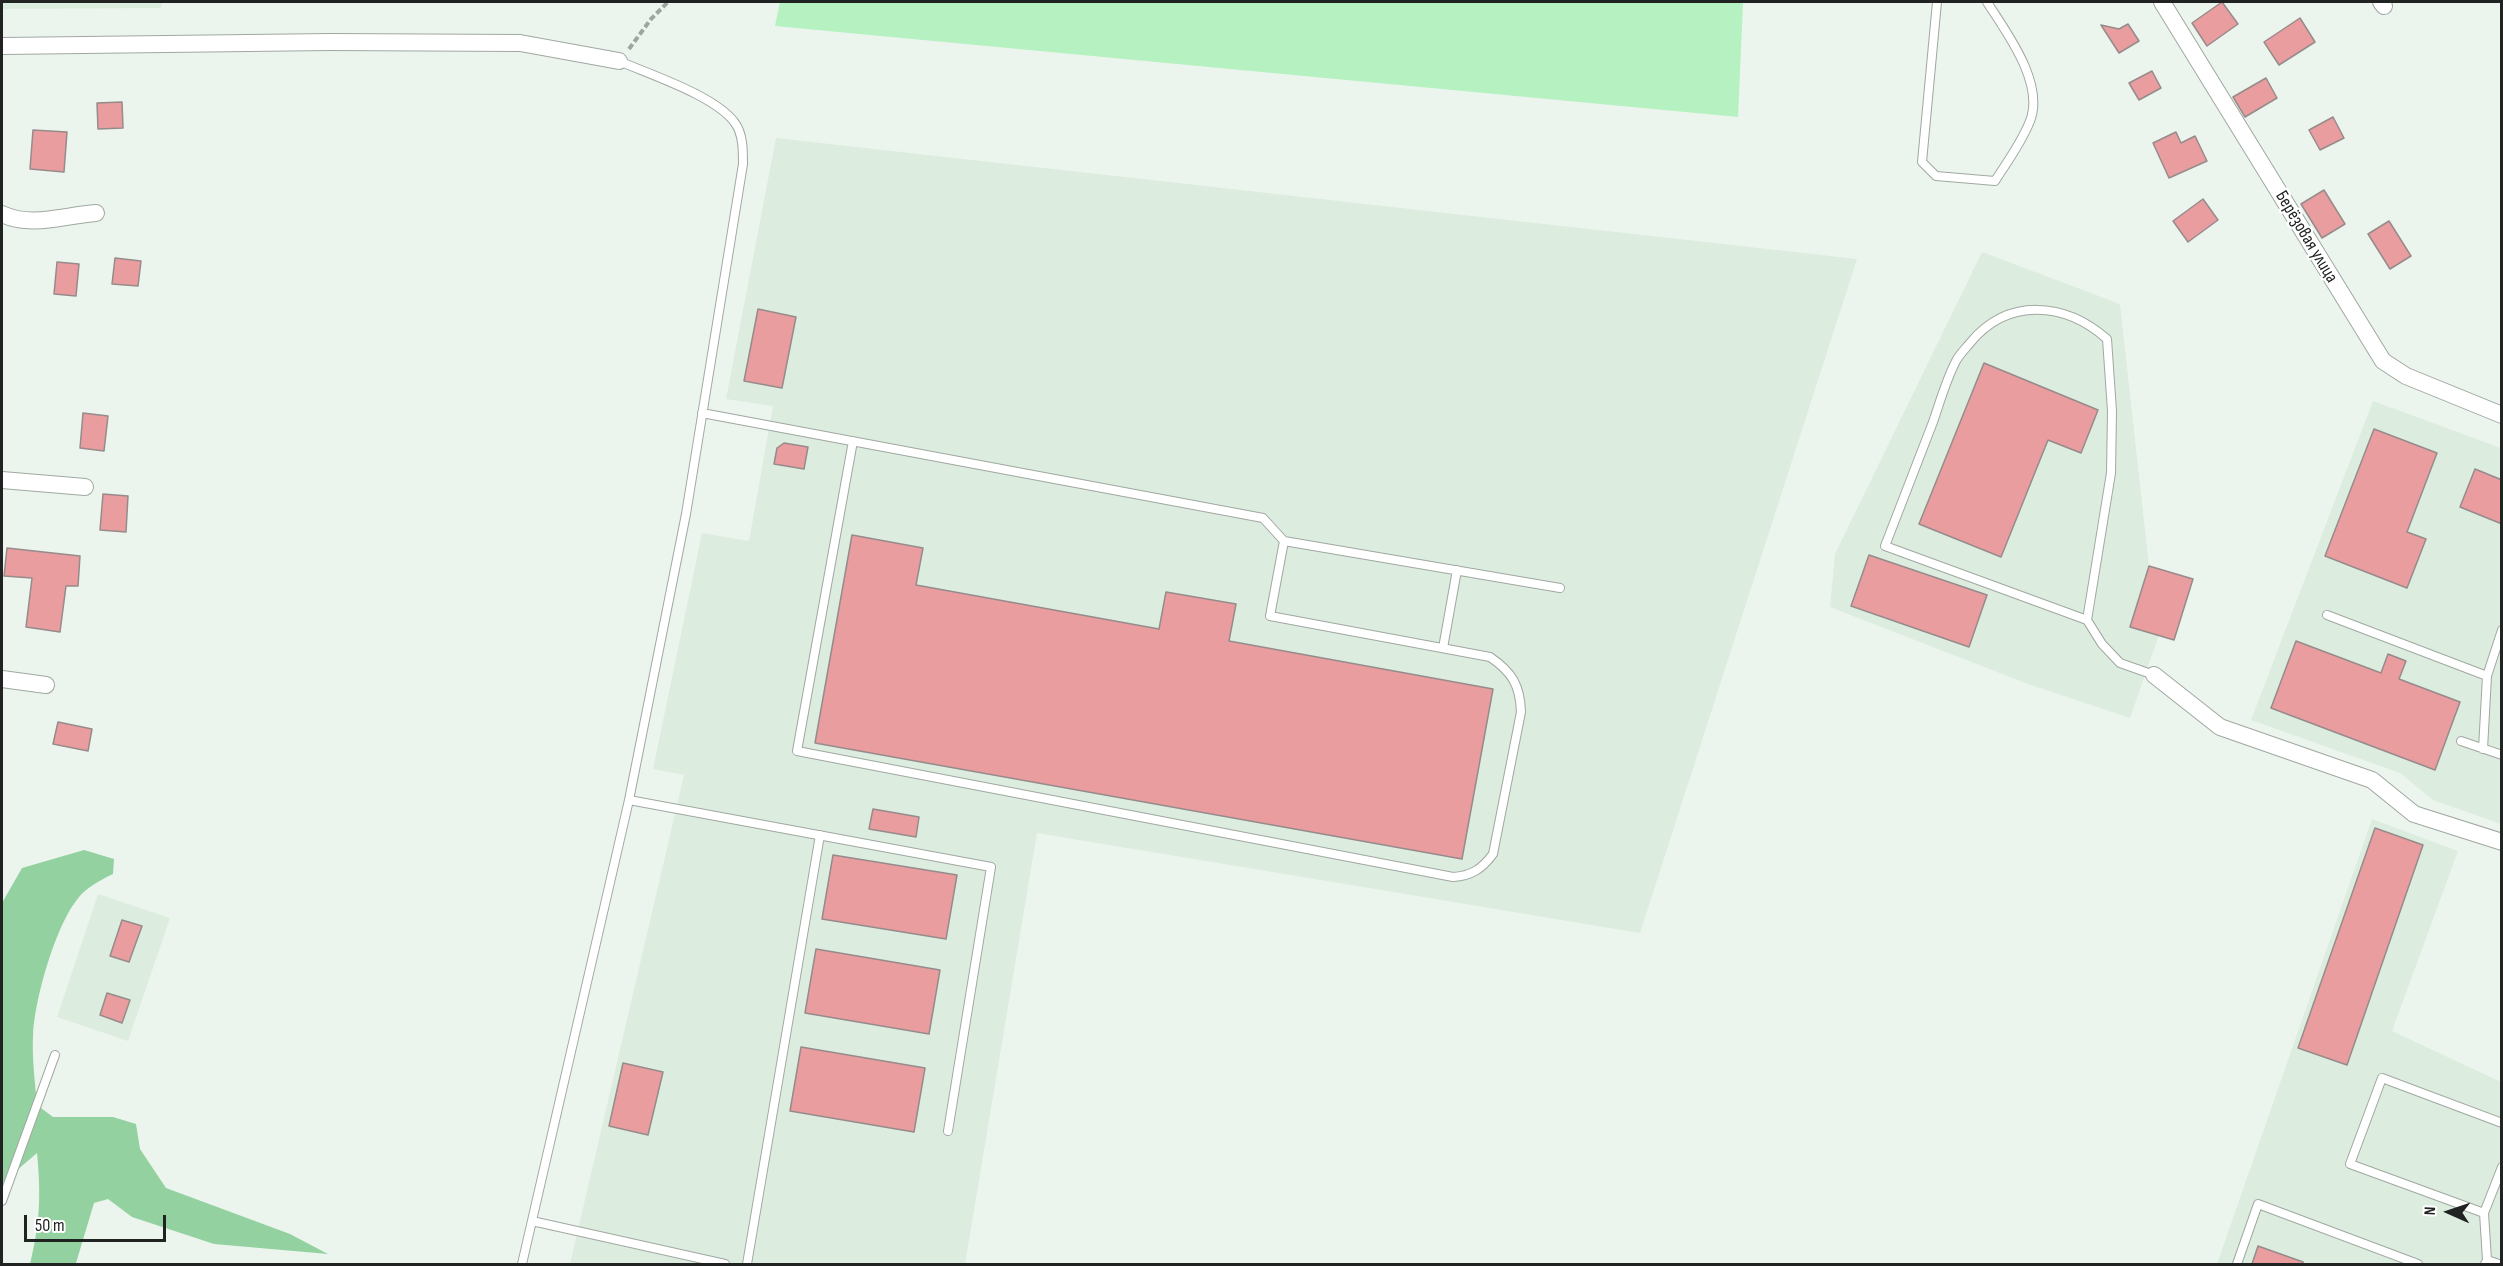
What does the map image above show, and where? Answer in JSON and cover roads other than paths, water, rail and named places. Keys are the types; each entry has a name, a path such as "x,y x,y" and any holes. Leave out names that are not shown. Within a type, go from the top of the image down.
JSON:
{"street":[{"name":"Берёзовая улица","path":"2162,2 2383,362 2406,376 2502,415"},
{"path":"2,46 319,42 520,43 619,61"},
{"path":"2,214 24,220 46,221 70,214 96,213"},
{"path":"2,480 85,488"},
{"path":"2154,675 2220,727 2372,780 2414,814 2502,842"},
{"path":"2,679 46,685"}],"lane":[{"path":"1937,2 1922,162 1936,176 1995,181 2031,119 2032,91 2022,60 1988,2"},
{"path":"522,1264 629,800 686,514 743,164 742,143 736,124 724,111 708,100 619,61"},
{"path":"2087,620 2111,473 2112,411 2107,339 2092,326 2070,316 2040,309 2016,312 1999,317 1979,332 1956,360 1885,546 2087,620 2102,644 2120,663 2154,675"},
{"path":"702,413 1263,518 1284,541 1560,588"},
{"path":"853,441 797,751 1453,877 1466,876 1486,864 1492,854 1521,712 1520,694 1515,680 1504,667 1490,657 1270,616 1284,541"},
{"path":"1443,648 1457,570"},
{"path":"2327,615 2487,676"},
{"path":"2484,749 2487,676 2502,630"},
{"path":"2461,741 2502,755"},
{"path":"629,800 991,867 948,1131"},
{"path":"747,1264 820,835"},
{"path":"2,1201 55,1054"},
{"path":"2484,1213 2350,1164 2382,1078 2502,1123"},
{"path":"2499,1264 2486,1262 2484,1213 2502,1167"},
{"path":"2237,1264 2258,1204 2418,1264"},
{"path":"532,1221 725,1264"}]}
